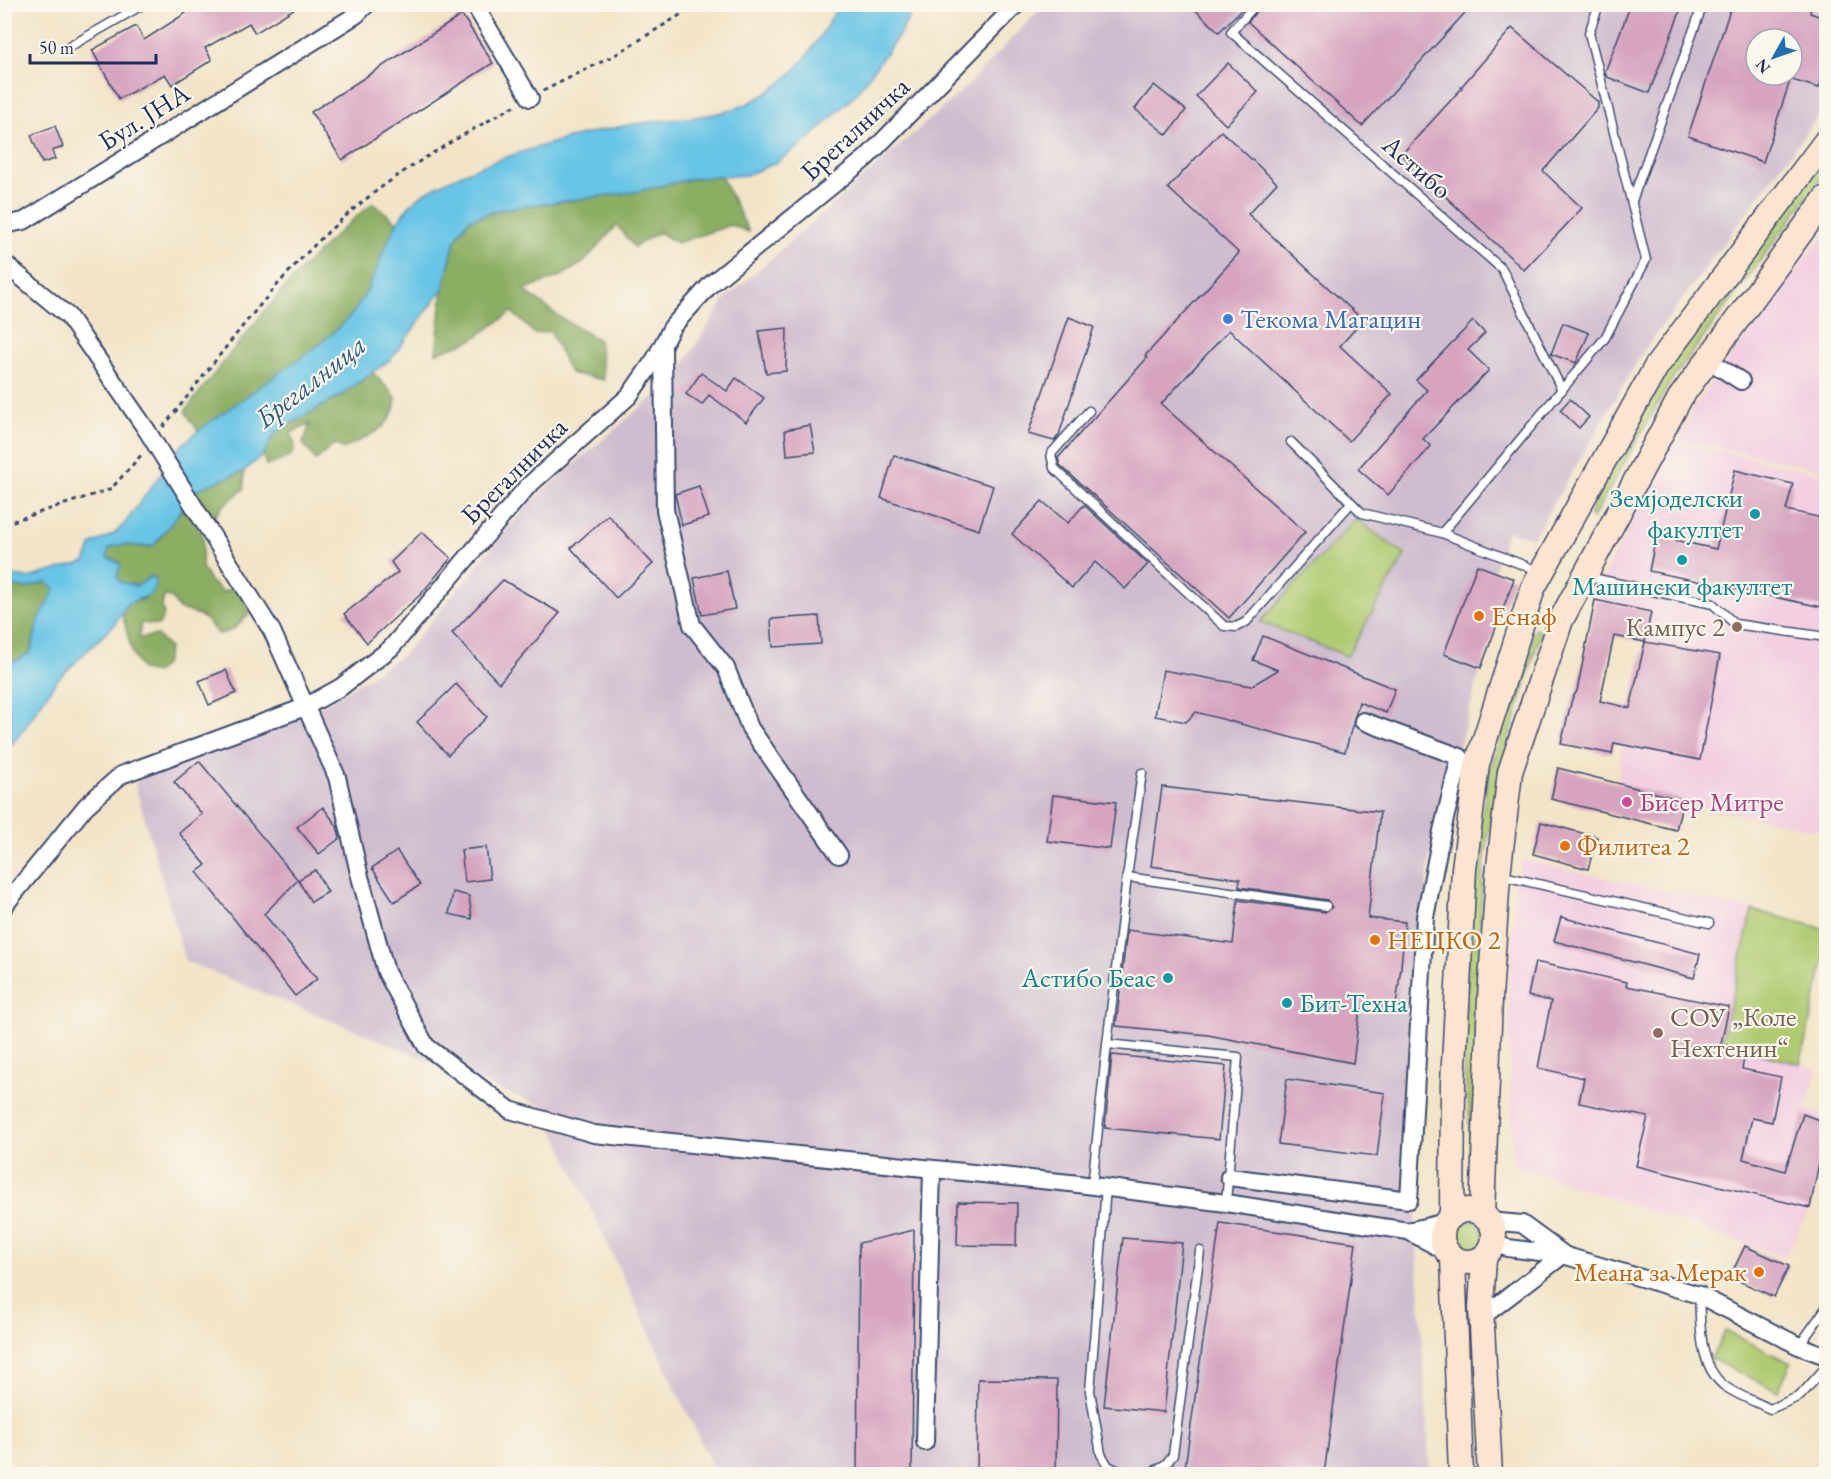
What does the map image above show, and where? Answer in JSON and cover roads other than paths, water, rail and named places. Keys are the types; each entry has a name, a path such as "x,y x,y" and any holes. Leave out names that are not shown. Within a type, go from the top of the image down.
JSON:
{"main road":[{"path":"1461,1474 1450,1255 1442,1237 1449,1219 1453,1083 1464,869 1477,764 1533,588 1656,367 1827,141"},
{"path":"1490,1474 1482,1317 1487,1234 1486,1091 1498,875 1510,772 1561,620 1680,398 1827,198"},
{"path":"1541,572 1581,583"},
{"path":"1449,1219 1467,1210 1487,1234"},
{"path":"1450,1255 1469,1262 1487,1234"}],"street":[{"name":"Бул. ЈНА","path":"4,225 24,221 356,15 367,4"},
{"path":"474,4 530,98"},
{"name":"Брегалничка","path":"4,906 86,806 121,776 305,706 341,687 391,648 489,529 527,487 629,396 682,315 711,284 866,158 1017,4"},
{"path":"4,263 68,316 152,430 203,521 272,631 337,777 359,873 386,972 426,1046 510,1110 594,1134 1099,1187 1226,1203 1408,1231 1450,1255"},
{"path":"663,342 664,510 692,625 726,668 750,728 839,855"},
{"path":"1707,360 1741,381"},
{"path":"1229,1176 1409,1200 1425,917 1460,757 1363,721"},
{"path":"925,1442 932,1169"},
{"path":"1408,1231 1449,1219"},
{"path":"1487,1234 1522,1224 1563,1255"},
{"path":"1487,1234 1508,1248 1563,1255 1699,1295 1799,1346 1827,1356"},
{"path":"1482,1317 1563,1255"}],"lane":[{"path":"69,47 144,4"},
{"name":"Астибо","path":"1256,4 1231,32 1502,269 1562,390"},
{"path":"1442,533 1605,338 1647,260 1589,33 1599,4"},
{"path":"1632,202 1702,4"},
{"path":"1089,411 1051,454 1054,468 1224,626 1236,627 1246,622 1351,503"},
{"path":"1291,442 1362,513 1442,533 1541,572"},
{"path":"1581,583 1713,604 1735,624 1827,637"},
{"path":"1125,1474 1108,1466 1101,1455 1090,1391 1107,1044 1142,773"},
{"path":"1498,875 1709,923"},
{"path":"1127,877 1326,906"},
{"path":"1107,1044 1238,1057 1226,1203"},
{"path":"1150,1474 1167,1464 1173,1455 1200,1251"},
{"path":"1699,1295 1702,1347 1712,1373 1724,1386 1770,1409 1800,1396 1827,1367"},
{"path":"1799,1346 1827,1308"}],"water":[{"name":"Брегалница","path":"839,5 916,5 899,35 855,95 806,142 775,163 747,175 695,178 635,192 502,209 468,220 455,240 443,289 391,359 341,395 275,433 263,455 244,471 198,489 154,545 143,547 120,545 109,549 107,557 121,564 117,576 120,582 137,586 152,576 156,580 153,590 147,596 128,603 114,625 56,681 21,733 5,752 5,667 30,653 39,620 55,589 47,582 26,588 5,586 5,575 28,578 85,562 92,544 114,534 125,523 182,445 198,431 318,345 350,316 369,286 391,234 410,205 423,194 469,171 551,143 644,122 692,118 723,112 753,101 782,82 804,59"}],"place":[{"name":"Текома Магацин","path":"1228,319"},
{"name":"Земјоделски факултет","path":"1755,514"},
{"name":"Машински факултет","path":"1682,560"},
{"name":"Еснаф","path":"1479,616"},
{"name":"Кампус 2","path":"1737,627"},
{"name":"Бисер Митре","path":"1627,802"},
{"name":"Филитеа 2","path":"1565,846"},
{"name":"НЕЦКО 2","path":"1375,940"},
{"name":"Астибо Беас","path":"1168,978"},
{"name":"Бит-Техна","path":"1287,1003"},
{"name":"СОУ „Коле Нехтенин“","path":"1658,1033"},
{"name":"Меана за Мерак","path":"1759,1272"}]}
